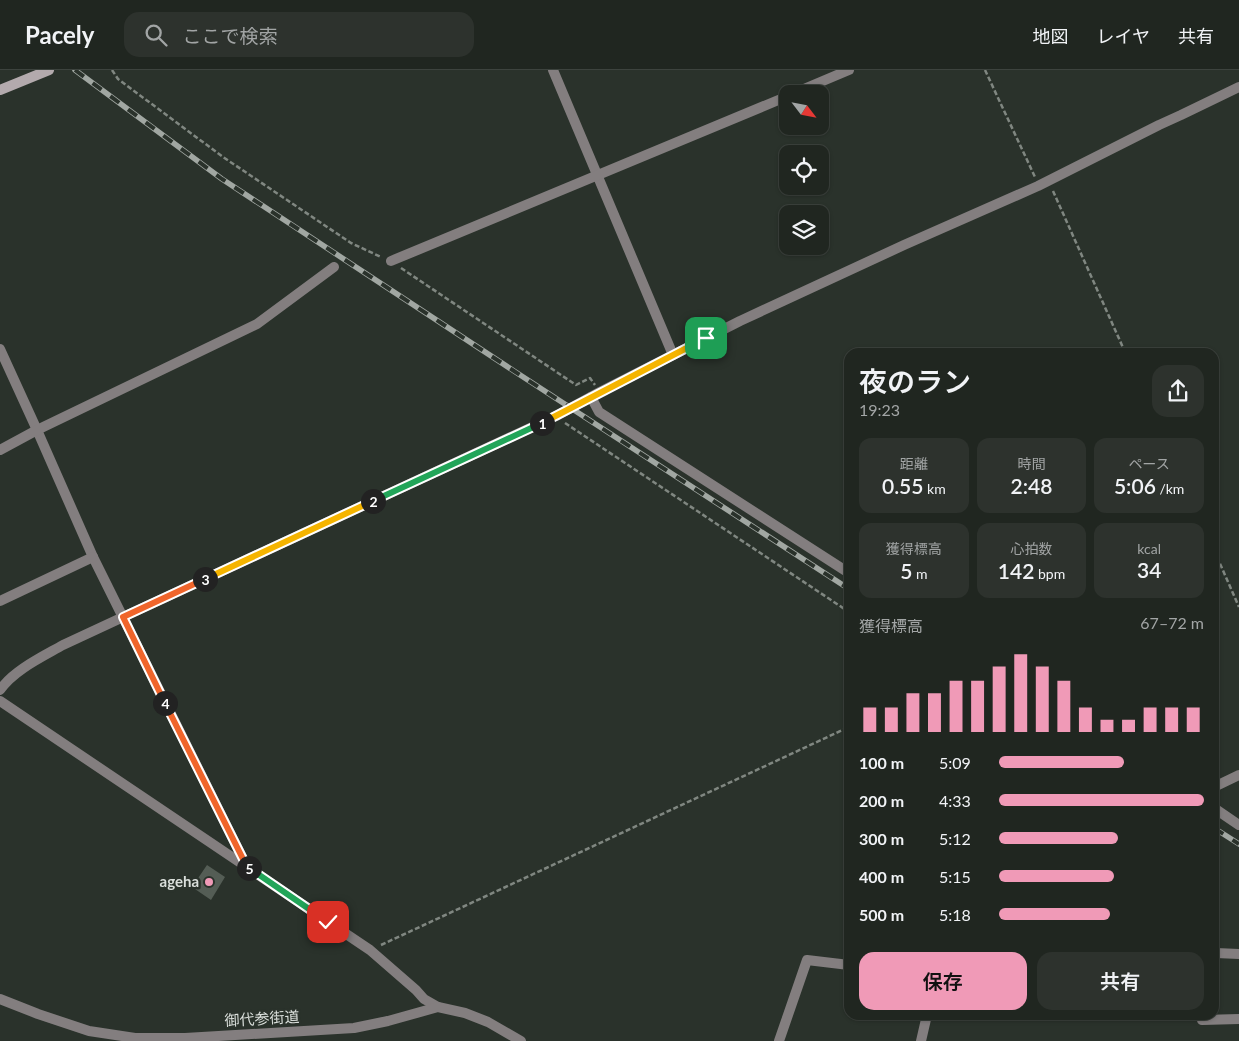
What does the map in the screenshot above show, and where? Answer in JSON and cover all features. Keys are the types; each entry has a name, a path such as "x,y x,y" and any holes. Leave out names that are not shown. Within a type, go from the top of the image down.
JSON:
{"main road":[{"path":"0,90 49,70"}],"street":[{"path":"553,70 673,355"},
{"path":"814,85 850,70"},
{"path":"0,690 6,681 63,645 556,416 740,321 1043,183 1158,125 1239,87"},
{"path":"391,261 779,100"},
{"path":"0,450 37,430 257,324 334,267"},
{"path":"0,349 93,557 246,865"},
{"path":"596,395 599,412 844,570"},
{"path":"0,601 93,557"},
{"path":"0,701 370,950 424,998 438,1007"},
{"path":"1219,785 1239,775"},
{"path":"1219,811 1239,825"},
{"path":"1219,953 1239,954"},
{"path":"779,1041 807,960 844,964"},
{"name":"御代参街道","path":"0,1000 89,1031 135,1038 185,1038 354,1028 438,1007 465,1013 488,1022 521,1041"},
{"path":"1219,1020 1239,1019"},
{"path":"921,1041 926,1020"}],"path":[{"path":"112,70 118,78 223,157 351,243 391,261 576,384 590,378 596,395"},
{"path":"985,70 1043,183 1123,348"},
{"path":"556,416 844,609"},
{"path":"1219,561 1239,606"},
{"path":"370,950 844,729"}],"building":[{"name":"ageha","path":"207,865 225,877 211,900 192,887"}],"railway":[{"path":"75,70 222,179 844,586"},
{"path":"1219,831 1239,844"}],"place":[{"name":"ageha","path":"209,882"}],"route":[{"path":"328,922 246,865 123,617 556,416 706,338"}]}
